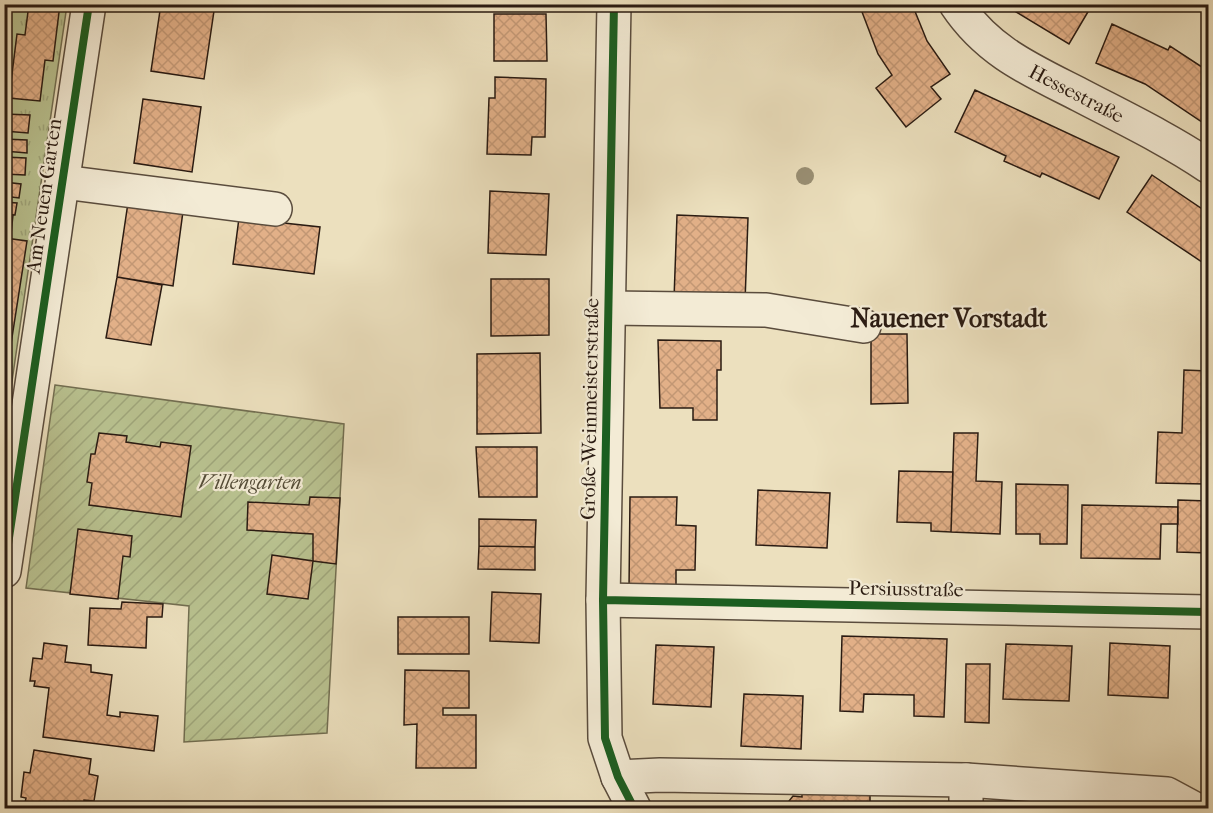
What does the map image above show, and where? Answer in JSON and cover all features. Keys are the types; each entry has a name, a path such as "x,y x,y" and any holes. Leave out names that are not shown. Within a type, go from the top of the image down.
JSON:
{"street":[{"name":"Am Neuen Garten","path":"4,571 89,4"},
{"name":"Große Weinmeisterstraße","path":"614,4 603,600 605,738 618,777 634,808"},
{"name":"Hessestraße","path":"956,4 971,27 998,52 1159,136 1209,166"},
{"path":"63,182 275,208"},
{"path":"609,308 766,310 864,326"},
{"name":"Persiusstraße","path":"603,600 1209,612"},
{"path":"618,777 660,775 966,794 1167,794 1193,808"}],"green space":[{"path":"5,5 67,5 5,429"},
{"name":"Villengarten","path":"55,385 344,424 327,733 184,742 189,606 26,588"}],"building":[{"path":"29,4 60,4 53,61 45,60 40,101 9,98 17,34 25,35"},
{"path":"161,4 215,4 204,79 151,71"},
{"path":"693,4 750,4 750,8 693,8"},
{"path":"859,4 912,4 927,41 950,74 931,87 941,99 906,127 876,88 892,75 878,54"},
{"path":"1003,4 1091,4 1092,5 1069,44"},
{"path":"494,14 546,14 547,61 494,61"},
{"path":"1112,24 1168,50 1170,46 1208,71 1208,126 1145,84 1096,63"},
{"path":"495,77 546,79 545,137 532,137 531,155 487,154 489,98 495,98"},
{"path":"975,90 1119,157 1099,199 1042,173 1040,177 1004,161 1006,156 955,132"},
{"path":"143,99 201,107 192,172 134,163"},
{"path":"4,114 30,115 28,133 4,131"},
{"path":"4,139 27,140 27,153 4,151"},
{"path":"4,157 26,158 25,175 4,174"},
{"path":"1152,175 1208,213 1208,266 1127,212"},
{"path":"4,182 21,184 19,198 4,196"},
{"path":"490,191 549,194 546,255 488,253"},
{"path":"129,196 184,204 173,286 117,277"},
{"path":"4,202 17,203 15,215 4,214"},
{"path":"4,214 13,215 11,234 4,234"},
{"path":"677,215 748,218 745,302 674,299"},
{"path":"239,218 320,227 314,274 233,264"},
{"path":"5,238 27,241 11,344 4,343"},
{"path":"117,277 162,285 151,345 106,338"},
{"path":"491,279 549,279 549,335 491,336"},
{"path":"871,334 907,334 908,403 871,404"},
{"path":"658,340 721,341 721,370 717,370 717,420 693,420 693,408 660,408"},
{"path":"540,353 541,433 477,434 477,354"},
{"path":"1184,370 1208,371 1205,484 1156,483 1158,432 1182,433"},
{"path":"99,433 127,436 126,442 160,447 161,442 191,446 181,517 89,505 92,483 87,482 91,454 95,454"},
{"path":"954,433 978,433 976,481 1002,482 1000,534 951,532"},
{"path":"476,447 537,447 537,497 479,497"},
{"path":"899,471 953,472 951,532 931,531 931,523 897,522"},
{"path":"1016,484 1068,485 1067,544 1040,544 1040,534 1016,534"},
{"path":"758,490 830,493 827,548 756,545"},
{"path":"310,497 340,498 336,564 313,561 313,534 247,530 248,502 309,505"},
{"path":"630,497 677,497 676,525 696,526 695,570 676,570 676,590 629,589"},
{"path":"1178,500 1208,501 1208,553 1177,552"},
{"path":"1082,505 1178,507 1178,524 1161,524 1160,559 1081,558"},
{"path":"479,519 536,520 535,547 479,546"},
{"path":"78,529 132,536 130,557 123,556 118,599 70,594"},
{"path":"479,546 535,547 535,570 478,569"},
{"path":"272,555 313,561 308,599 267,594"},
{"path":"492,592 541,594 539,643 490,641"},
{"path":"122,602 163,604 162,617 147,617 146,648 88,645 90,608 121,609"},
{"path":"398,617 469,617 469,654 398,654"},
{"path":"842,636 947,639 944,717 914,716 914,695 864,694 863,712 840,711"},
{"path":"44,643 67,646 65,662 91,665 91,672 112,675 107,715 120,717 120,712 158,716 154,751 43,737 49,688 34,686 35,681 30,681 33,658 42,659"},
{"path":"1110,643 1170,646 1168,698 1108,695"},
{"path":"1006,644 1072,646 1069,701 1003,699"},
{"path":"656,645 714,647 711,707 653,704"},
{"path":"966,664 990,664 989,723 965,722"},
{"path":"1205,665 1208,665 1208,708 1204,708"},
{"path":"405,670 469,671 469,708 443,708 443,715 476,715 476,768 416,768 417,724 404,725"},
{"path":"744,694 803,696 801,749 741,746"},
{"path":"34,750 91,759 89,774 98,776 94,801 84,800 83,808 24,808 26,798 21,797 24,772 30,773"},
{"path":"802,787 870,788 870,808 793,808 789,801 793,796 802,797"}],"cycle path":[{"path":"4,571 89,4"},
{"path":"614,4 603,600 605,738 618,777 634,808"},
{"path":"603,600 1208,612"}],"district":[{"name":"Nauener Vorstadt","path":"949,318"}]}
